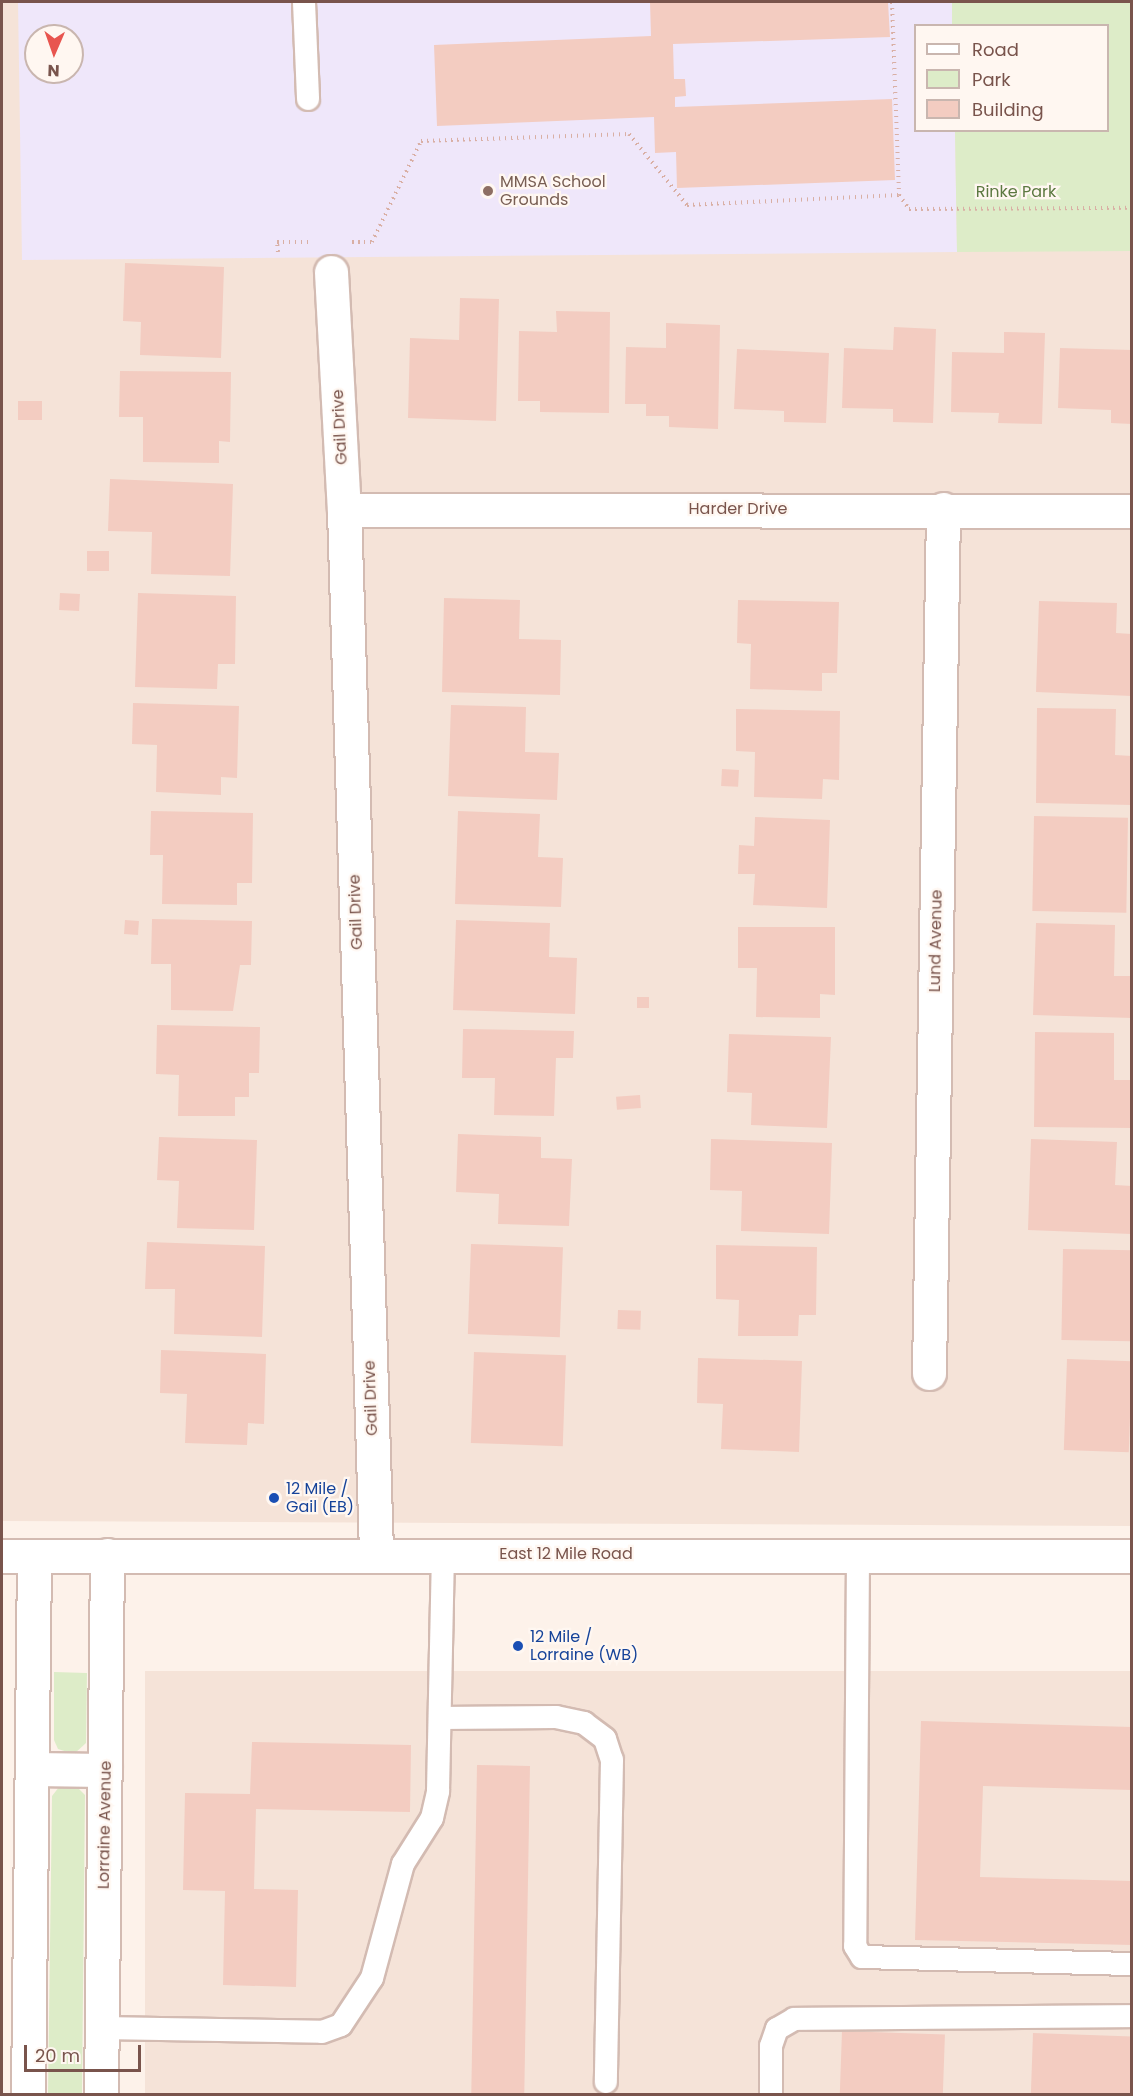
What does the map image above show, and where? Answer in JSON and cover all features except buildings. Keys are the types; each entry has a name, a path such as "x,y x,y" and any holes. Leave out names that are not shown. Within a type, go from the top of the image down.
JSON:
{"street":[{"name":"Gail Drive","path":"331,272 344,510 376,1552"},
{"name":"Lund Avenue","path":"929,1373 944,509"},
{"name":"Harder Drive","path":"344,510 1131,510"},
{"name":"East 12 Mile Road","path":"2,1556 376,1552 1131,1556"},
{"name":"Lorraine Avenue","path":"101,2094 107,1555"},
{"path":"28,2094 34,1556"},
{"path":"33,1769 105,1770"}],"lane":[{"path":"304,2 308,99"},
{"path":"102,2028 322,2032 340,2025 372,1978 403,1864 432,1818 440,1718 443,1553"},
{"path":"858,1556 855,1946 862,1957 1131,1964"},
{"path":"440,1718 556,1717 584,1724 605,1738 612,1760 606,2082"},
{"path":"771,2094 771,2046 777,2029 794,2019 1131,2016"}],"path":[{"path":"892,2 899,195 909,209 1131,208"},
{"path":"348,242 372,242 421,141 629,134 687,205 899,195"},
{"path":"278,252 277,242 313,242"}],"shaded area":[{"path":"2,2 1131,2 1131,1526 2,1521"},
{"name":"MMSA School Grounds","path":"18,2 952,2 952,24 914,24 914,132 955,132 957,252 22,260"},
{"path":"145,1671 1131,1671 1131,2094 145,2094"}],"green space":[{"name":"Rinke Park","path":"952,2 1131,2 1131,251 957,252 955,132 1109,132 1109,24 952,24"},
{"path":"54,1672 87,1673 86,1743 74,1754 58,1749 54,1740"},
{"path":"63,1782 73,1783 85,1795 82,2094 48,2094 52,1796"}],"place":[{"name":"MMSA School Grounds","path":"488,191"},
{"name":"12 Mile / Gail (EB)","path":"274,1498"},
{"name":"12 Mile / Lorraine (WB)","path":"518,1646"}]}
